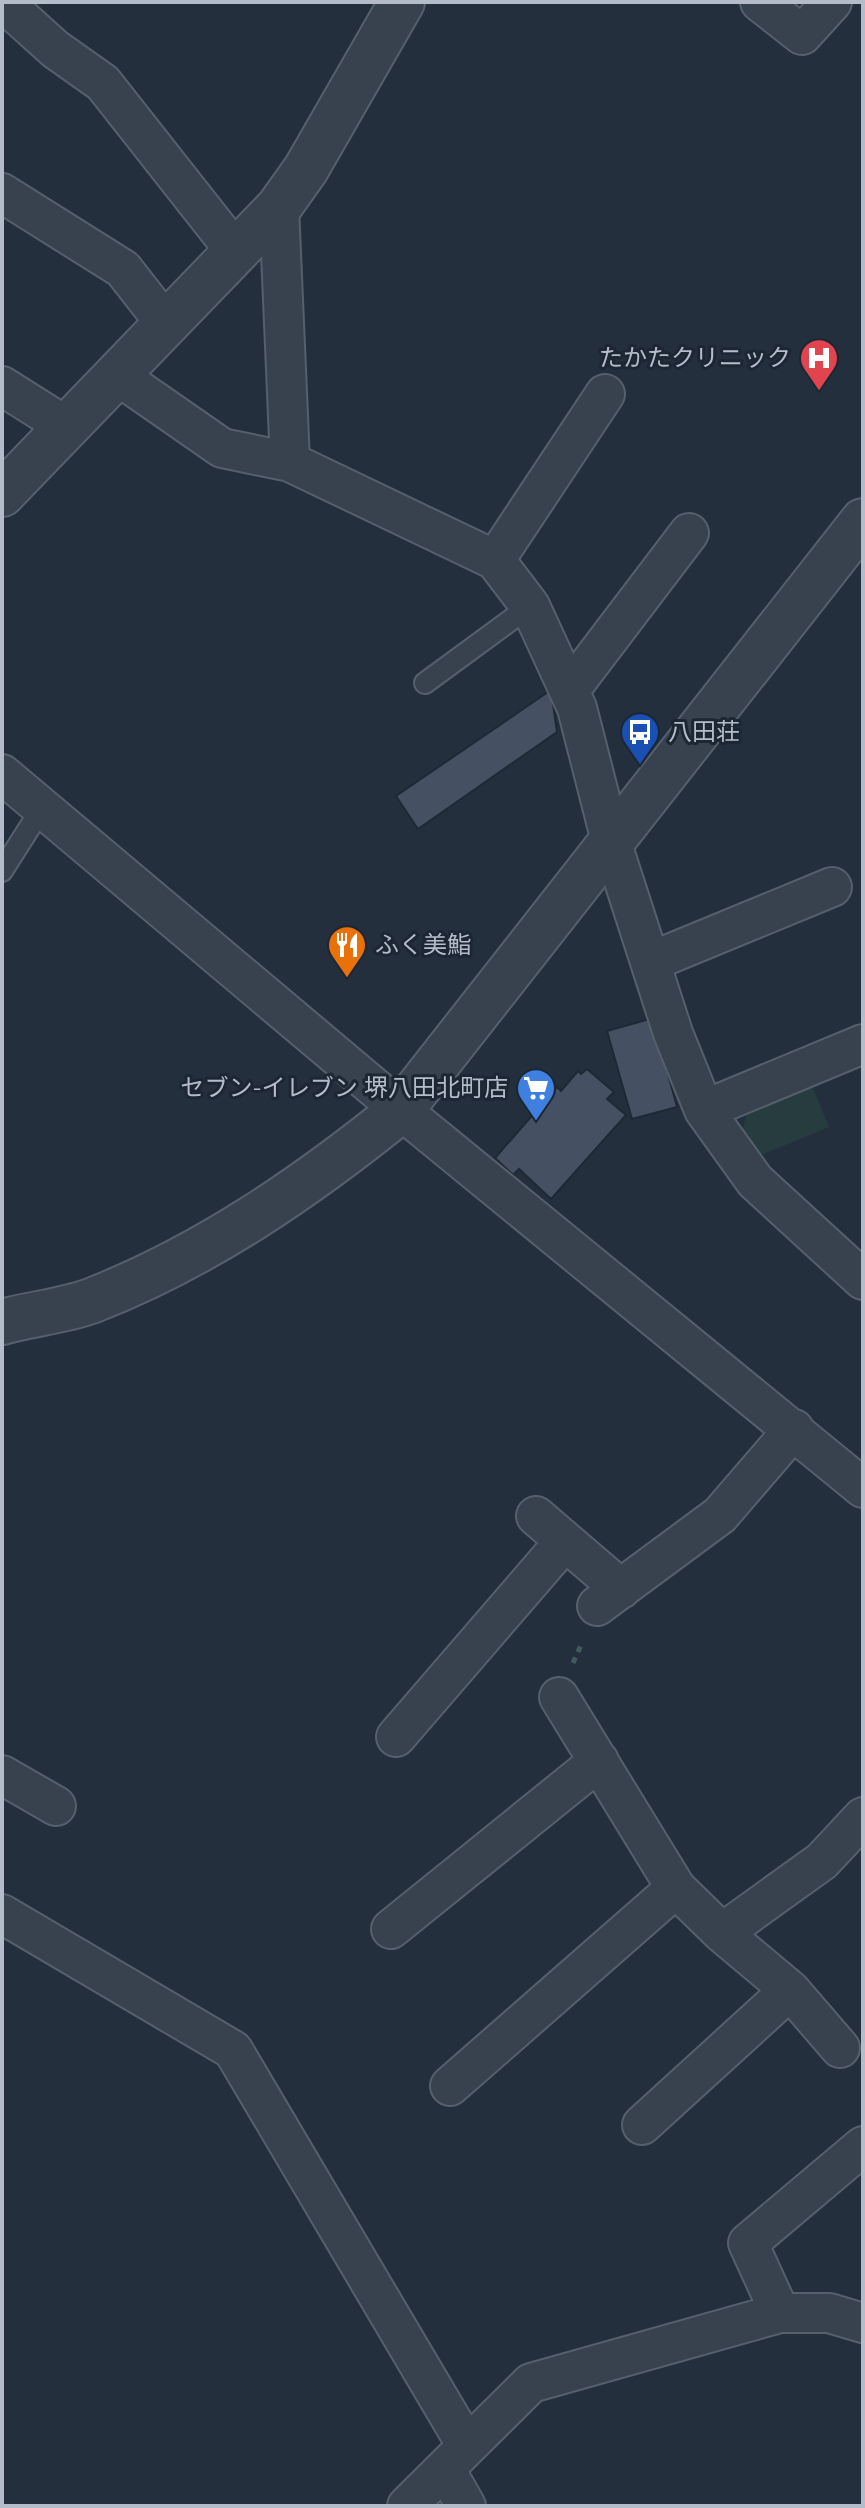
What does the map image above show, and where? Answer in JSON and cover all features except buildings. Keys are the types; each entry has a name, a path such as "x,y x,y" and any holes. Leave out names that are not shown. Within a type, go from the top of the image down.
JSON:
{"street":[{"path":"3,2 55,49 103,83 236,252"},
{"path":"2,494 279,207 306,169 402,2"},
{"path":"760,2 802,35 832,2"},
{"path":"2,193 123,269 166,324"},
{"path":"279,207 290,462"},
{"path":"117,375 222,448 290,462 495,560 530,606 577,708 611,841 650,962 704,1110 755,1181 863,1280"},
{"path":"2,386 67,427"},
{"path":"495,560 605,394"},
{"path":"5,1312 87,1302 207,1246 337,1162 401,1110 863,521"},
{"path":"569,691 689,533"},
{"path":"2,774 401,1110 863,1488"},
{"path":"650,962 832,887"},
{"path":"704,1110 863,1044"},
{"path":"536,1516 565,1541 609,1597 720,1515 794,1429"},
{"path":"396,1737 565,1541"},
{"path":"559,1697 676,1888 722,1933 790,1990 840,2048"},
{"path":"391,1929 599,1761"},
{"path":"2,1775 56,1806"},
{"path":"722,1933 822,1861 863,1817"},
{"path":"450,2086 676,1888"},
{"path":"2,1914 233,2050 456,2457 466,2506"},
{"path":"642,2125 790,1990"},
{"path":"780,2313 748,2243 863,2146"},
{"path":"407,2506 531,2383 780,2313 829,2313 863,2323"}],"lane":[{"path":"425,683 530,606"},
{"path":"2,871 42,808"}],"path":[{"path":"559,1697 609,1597"}],"green space":[{"path":"812,1086 829,1127 756,1157 741,1135 747,1113"}],"place":[{"name":"たかたクリニック","path":"819,392"},
{"name":"八田荘","path":"640,766"},
{"name":"ふく美鮨","path":"347,979"},
{"name":"セブン-イレブン 堺八田北町店","path":"536,1122"}]}
